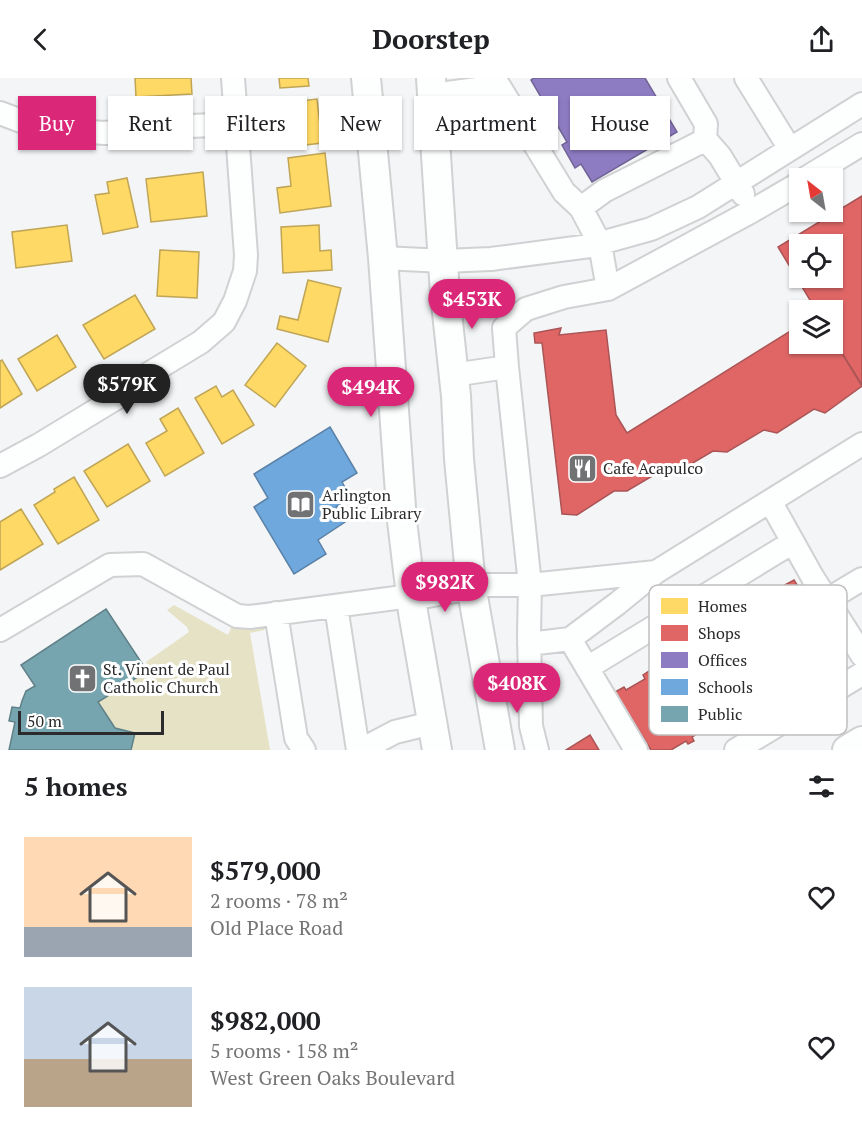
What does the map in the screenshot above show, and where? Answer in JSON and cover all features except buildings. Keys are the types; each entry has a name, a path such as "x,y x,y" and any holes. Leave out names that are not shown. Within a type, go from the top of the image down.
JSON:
{"main road":[{"path":"366,78 383,258 402,521 411,596 435,736"},
{"path":"431,87 445,294 471,585 500,750"},
{"path":"411,596 471,585"},
{"path":"847,750 862,741"}],"street":[{"path":"233,78 234,96"},
{"path":"679,78 706,124 706,140 720,156 752,212"},
{"path":"746,78 790,149"},
{"path":"431,87 505,82 564,192 581,208 600,244 608,289"},
{"path":"383,258 444,261 491,259 590,246 651,229 698,207 862,104"},
{"path":"0,113 42,129 105,133 146,128 205,125"},
{"path":"581,208 604,191 706,140"},
{"path":"822,168 862,144"},
{"path":"0,466 118,397 141,379 201,342 224,322 245,271 246,255 238,150"},
{"path":"537,750 531,726 530,585 504,328 526,309 564,297 608,289 789,190"},
{"path":"453,375 507,367"},
{"path":"529,644 570,639 656,572 862,444"},
{"path":"770,501 818,585"},
{"path":"723,585 793,542"},
{"path":"0,630 110,565 143,564 237,616 250,617 411,596"},
{"path":"471,585 530,585 656,572"},
{"path":"847,588 862,579"},
{"path":"336,606 360,750 395,732 435,736"},
{"path":"276,614 296,738 304,750"},
{"path":"587,668 649,630"},
{"path":"847,631 862,655"},
{"path":"570,639 636,750"},
{"path":"847,683 862,674"},
{"path":"736,750 761,735"}],"shaded area":[{"path":"174,605 228,635 233,624 238,622 264,629 250,633 270,750 131,750 134,733 115,728 98,702 150,669 146,662 189,632 187,627 167,610"}],"place":[{"name":"Cafe Acapulco","path":"582,468"},
{"name":"Arlington Public Library","path":"301,504"},
{"name":"St. Vinent de Paul Catholic Church","path":"82,678"}]}
